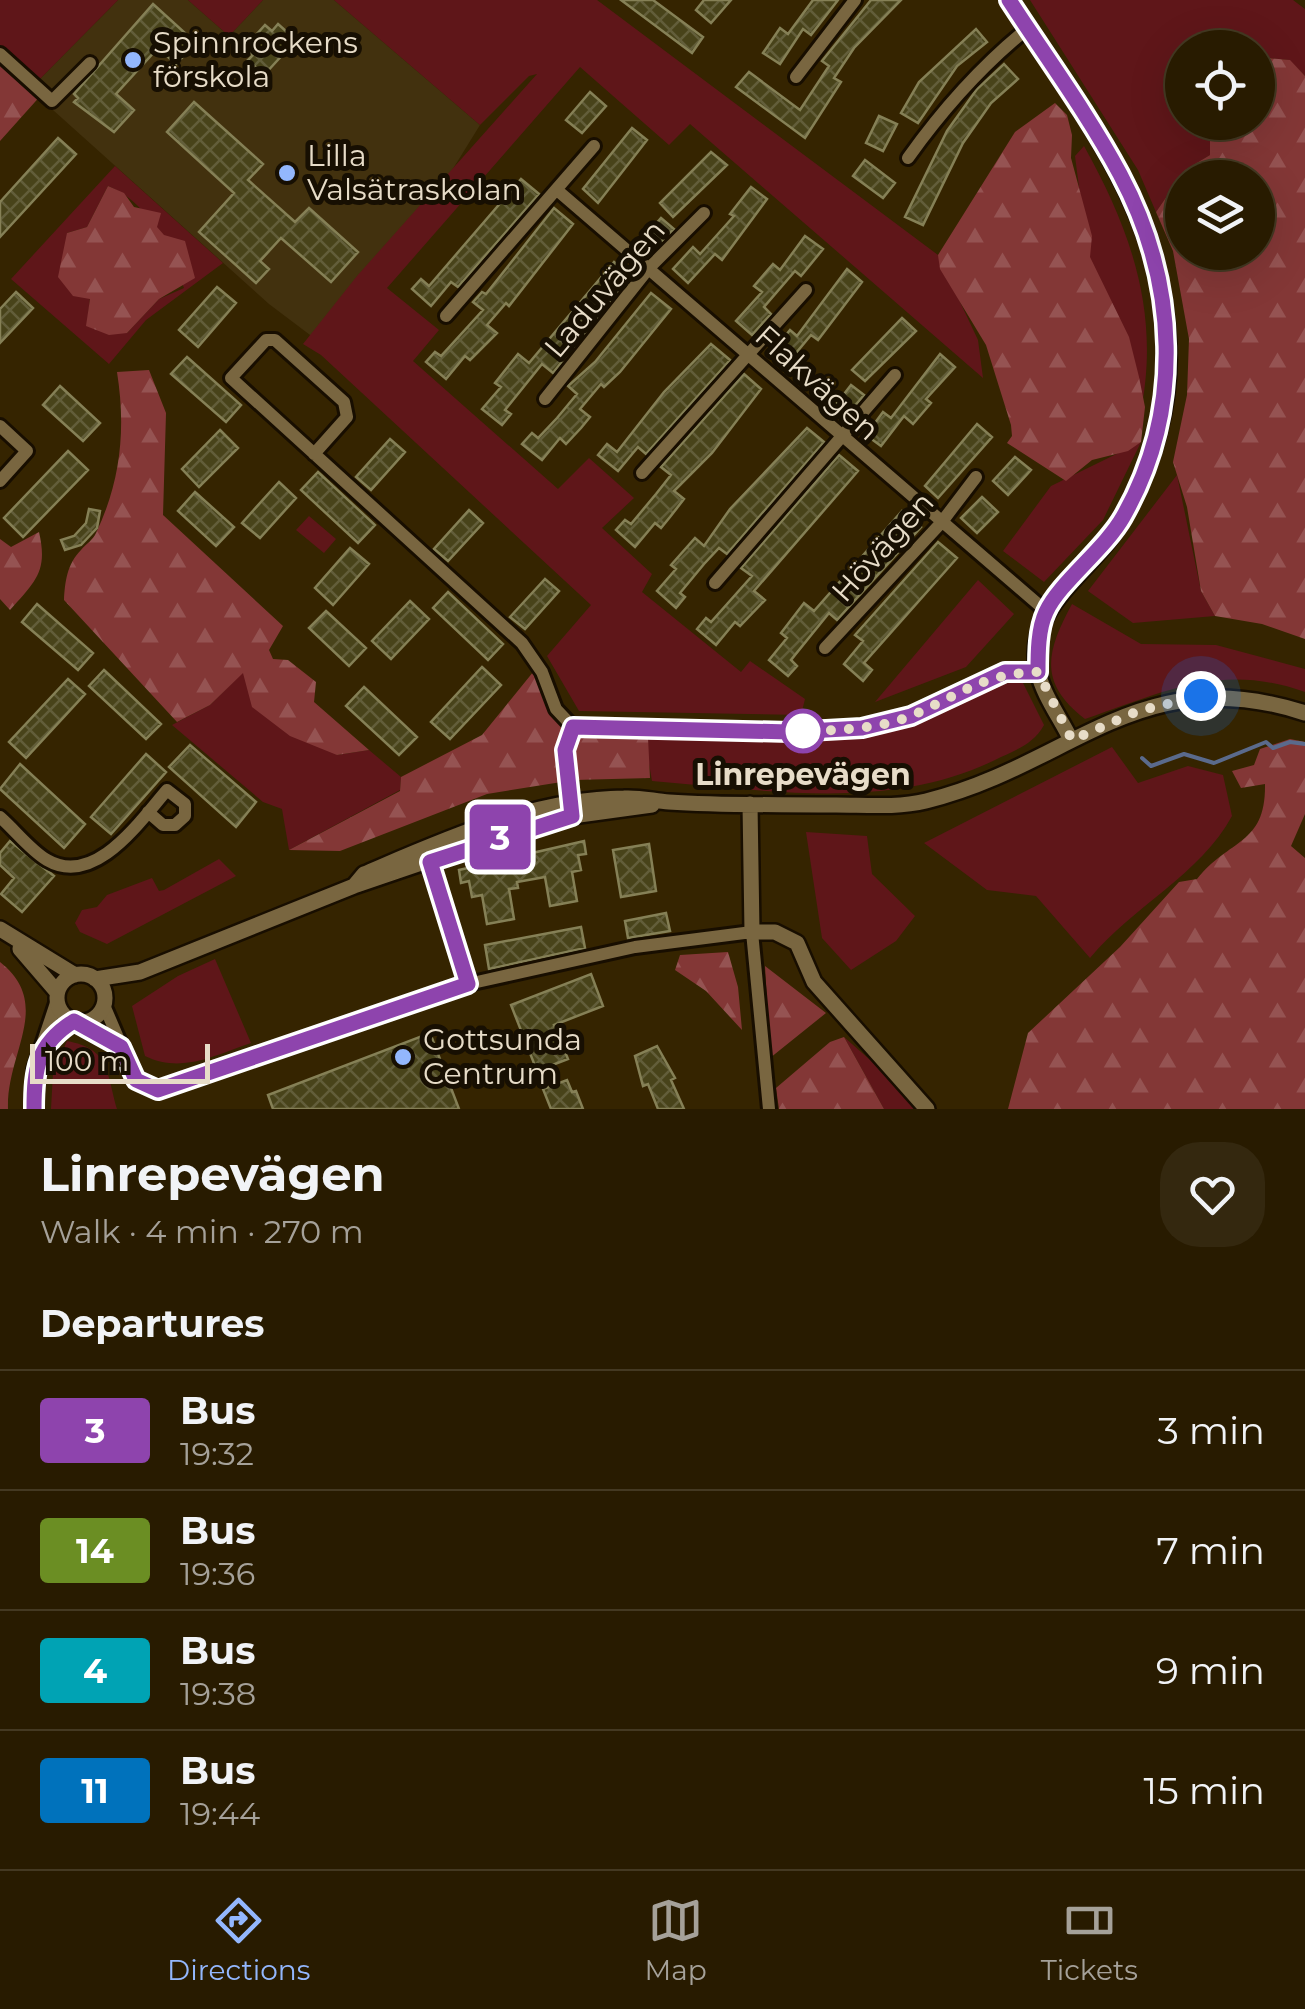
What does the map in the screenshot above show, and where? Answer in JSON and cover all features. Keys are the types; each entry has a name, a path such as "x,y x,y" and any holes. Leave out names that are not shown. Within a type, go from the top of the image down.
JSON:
{"street":[{"path":"796,77 855,0"},
{"path":"1008,0 1121,175 1152,257 1168,345 1166,401 1154,454 1137,493 1115,531 1046,610 1038,672 1072,740"},
{"path":"908,158 948,103 987,62 1027,29"},
{"path":"0,54 52,101 90,63"},
{"path":"446,316 594,146"},
{"name":"Flakvägen","path":"557,190 1046,610"},
{"name":"Laduvägen","path":"545,399 649,268 704,213"},
{"path":"642,473 806,290"},
{"path":"314,454 347,416 344,402 275,340 266,340 231,378 314,454 522,643 542,672 556,709 573,727 790,732 862,728 911,716 1005,672 1038,672"},
{"path":"714,584 896,375"},
{"path":"0,426 27,451 0,481"},
{"name":"Hövägen","path":"825,648 941,523 976,477"},
{"path":"4,932 75,975 95,978 140,972 427,856 572,809 619,798 891,806 925,802 986,780 1138,711 1201,696 1278,705 1305,714"},
{"path":"572,809 565,750 573,727"},
{"path":"750,804 752,932 769,1109"},
{"path":"0,817 48,860 70,867 92,864 107,854 148,812"},
{"path":"427,856 468,984"},
{"path":"4,932 57,996 62,1014 121,1047"},
{"path":"95,978 136,1080 158,1090 468,984 635,946 775,932 797,944 814,982 927,1109"},
{"path":"40,1051 78,1022 94,1018 104,1000 140,972"},
{"path":"34,1109 34,1069 57,996 75,975"}],"shaded area":[{"path":"0,0 118,0 35,84 0,54"},
{"name":"Lilla Valsätraskolan","path":"118,0 188,0 229,36 263,0 334,0 480,125 446,180 322,344 269,304 53,110 52,101 35,84"},
{"path":"188,0 263,0 229,36"},
{"path":"334,0 597,0 938,255 978,340 983,378 690,124 669,145 580,67 387,288 439,330 413,361 558,489 589,458 634,498 602,528 652,574 642,592 741,672 750,661 805,699 801,715 579,711 547,656 591,605 321,355 303,344 357,276 537,74 529,76 480,125"},
{"path":"1030,0 1293,0 1305,9 1305,76 1289,60 1275,59 1275,30 1165,30 1165,140 1210,140 1210,155 1202,160 1165,160 1165,199 1156,212 1138,170"},
{"path":"1084,146 1116,210 1138,276 1147,343 1140,415 1091,281 1075,156"},
{"path":"115,166 223,263 146,320 109,364 11,279","holes":["108,186 122,193 156,228 184,288 159,299 127,333 87,326 90,298 67,233 87,227"]},
{"path":"1141,442 1103,520 1044,582 1003,551 1051,486"},
{"path":"1177,475 1201,591 1215,616 1133,623 1088,591"},
{"path":"309,516 336,539 324,553 296,530"},
{"path":"978,580 1014,614 966,667 875,702"},
{"path":"1072,604 1141,644 1216,645 1305,669 1305,692 1275,683 1219,680 1167,691 1085,719 1059,693 1051,666 1056,637"},
{"path":"243,672 337,755 369,750 401,777 400,790 289,850 282,809 263,802 172,725 210,705"},
{"path":"1005,672 1020,677 1044,725 1023,746 954,776 870,792 826,793 652,781 643,728 789,732 911,716"},
{"path":"1112,747 1138,783 1188,766 1223,775 1232,816 1202,856 1090,958 1036,896 987,890 924,843"},
{"path":"806,832 867,836 872,874 915,916 896,941 851,970 822,938"},
{"path":"219,859 236,876 107,944 80,932 75,923 82,910 97,907 107,895 152,878 159,891 164,890"},
{"path":"215,959 251,1043 185,1063 145,1056 132,1006 178,976"},
{"path":"844,1037 902,1088 917,1109 884,1109"},
{"path":"67,1041 99,1056 108,1073 117,1109 51,1109 53,1073"}],"green space":[{"path":"0,54 43,93 0,141"},
{"path":"1275,59 1290,60 1305,76 1305,639 1262,624 1215,616 1201,591 1187,507 1173,462 1187,395 1189,339 1176,270 1275,270 1275,160 1202,160 1210,155 1210,140 1275,140"},
{"path":"1055,103 1067,115 1072,135 1071,158 1092,236 1090,257 1129,337 1145,407 1141,442 1128,451 1092,460 1066,481 1007,443 1012,436 1011,425 986,345 940,269 938,255 1015,132"},
{"path":"108,186 124,193 134,207 161,213 157,227 164,235 185,241 195,278 159,299 127,333 109,335 86,326 90,299 73,296 58,277 67,233 87,227"},
{"path":"1165,199 1165,233 1156,212"},
{"path":"149,370 166,413 163,515 283,626 269,650 273,659 288,660 316,682 314,702 369,750 337,755 290,736 252,707 243,673 210,705 177,722 64,600 70,567 96,533 116,474 121,434 117,372"},
{"path":"39,532 42,557 38,575 10,610 0,599 0,539 11,547"},
{"path":"538,666 573,727 643,728 648,738 650,778 574,780 487,794 340,851 289,850 400,791 401,777 482,735"},
{"path":"1290,739 1305,742 1305,814 1291,846 1305,858 1305,1109 1008,1109 1028,1033 1120,947 1179,882 1197,879 1253,830 1264,804 1265,784 1241,788 1232,771 1254,765 1260,749"},
{"path":"728,952 738,987 742,1030 706,991 675,970 680,955"},
{"path":"0,962 16,978 26,1012 8,1109 0,1109"},
{"path":"765,966 826,1013 770,1058"},
{"path":"844,1037 884,1109 779,1109 776,1088 830,1042"}],"building":[{"path":"621,0 653,0 703,37 692,53"},
{"path":"704,0 731,0 711,23 696,10"},
{"path":"813,0 838,0 811,35 803,29 780,64 763,53 780,28 788,34"},
{"path":"871,0 901,0 854,48 834,78 841,82 805,138 736,87 749,72 800,110 829,66 822,61"},
{"path":"153,4 196,43 176,64 158,48 116,94 134,110 114,132 74,102 78,98 74,94"},
{"path":"278,24 296,40 264,75 248,60 253,55 245,47 265,25 272,31"},
{"path":"976,29 987,42 957,66 918,123 901,113 919,82"},
{"path":"1004,64 1018,79 991,103 963,143 923,225 905,217 947,131 977,89"},
{"path":"590,92 606,106 582,133 566,120"},
{"name":"Lilla Valsätraskolan","path":"194,102 263,164 248,180 295,222 309,208 358,252 331,282 281,238 260,261 269,269 256,283 199,232 234,193 167,132"},
{"path":"879,116 897,124 883,151 866,143"},
{"path":"632,128 647,140 598,203 583,189"},
{"path":"58,138 76,154 0,237 0,202"},
{"path":"711,152 727,165 673,217 660,203"},
{"path":"865,160 895,183 883,198 853,176"},
{"path":"521,179 539,194 458,287 451,282 431,306 412,289 421,279 429,286"},
{"path":"751,187 767,199 722,260 715,254 688,283 673,269 693,247 700,254 734,216 730,214"},
{"path":"554,208 573,224 509,306 506,303 487,325 497,333 470,360 465,356 446,379 426,362 435,352 441,356 483,310 473,302 482,292 486,294"},
{"path":"661,218 674,229 653,250 642,240"},
{"path":"805,236 823,249 801,276 795,271 764,307 771,314 752,335 736,321 762,292 754,286 773,264 780,270"},
{"path":"614,262 630,276 553,373 542,364 505,410 511,414 502,425 482,409 501,387 495,383 518,354 529,363"},
{"path":"847,269 862,282 818,340 811,335 786,365 771,353 790,330 797,336"},
{"path":"217,287 236,303 198,347 179,330"},
{"path":"16,292 33,308 0,343 0,309"},
{"path":"651,293 671,309 620,372 604,387 601,384 580,409 590,417 581,428 566,444 560,438 542,460 522,444 532,433 538,438 557,418 577,394 568,386 595,362"},
{"path":"902,318 916,331 865,381 852,370"},
{"path":"711,344 730,360 646,454 638,447 618,471 598,455 607,444 617,452 664,392"},
{"path":"940,354 955,367 926,399 931,403 913,424 904,416 881,446 866,435 883,412 891,418"},
{"path":"187,357 241,405 226,422 171,374"},
{"path":"744,374 761,389 712,453 674,491 684,499 670,517 661,528 655,523 635,547 616,530 625,520 631,524 656,494 671,475 661,467"},
{"path":"851,385 864,395 846,417 834,407"},
{"path":"60,386 100,423 83,441 43,405"},
{"path":"977,424 992,437 938,498 925,486"},
{"path":"807,428 824,442 727,554 719,548 704,564 680,593 685,597 676,608 657,591 676,569 671,565 695,538 704,546 730,509"},
{"path":"220,430 238,448 199,487 182,469"},
{"path":"390,439 405,452 371,490 356,477"},
{"path":"68,451 88,470 23,537 4,518"},
{"path":"839,455 858,471 754,591 765,600 740,626 735,622 716,645 697,629 706,618 711,622 752,576 741,568"},
{"path":"1015,457 1031,470 1008,495 993,481"},
{"path":"318,472 375,525 358,543 301,490"},
{"path":"279,482 296,498 260,538 242,523"},
{"path":"195,492 234,527 216,546 178,511"},
{"path":"982,497 998,512 977,533 961,518"},
{"path":"89,509 100,511 97,528 81,545 65,550 61,540 74,536 86,523"},
{"path":"469,510 483,523 448,561 434,549"},
{"path":"902,511 921,527 837,620 829,613 791,660 797,666 788,676 769,660 787,638 781,633 804,603 814,611"},
{"path":"938,542 957,558 864,663 872,670 863,681 844,664 863,641 855,635"},
{"path":"350,548 369,564 333,605 315,588"},
{"path":"545,579 559,591 525,629 510,617"},
{"path":"448,592 503,644 488,660 433,608"},
{"path":"410,601 429,619 391,659 372,641"},
{"path":"37,604 93,653 78,670 22,622"},
{"path":"326,611 366,648 349,666 309,628"},
{"path":"482,667 501,685 450,739 431,722"},
{"path":"104,670 161,724 146,739 89,686"},
{"path":"68,679 85,694 26,758 9,742"},
{"path":"364,687 417,737 399,755 346,706"},
{"path":"190,745 256,802 236,827 169,767"},
{"path":"146,754 166,772 111,834 91,817"},
{"path":"20,764 85,824 64,848 0,789"},
{"path":"10,841 54,876 22,912 1,894 14,878 0,865 0,853"},
{"path":"584,841 586,854 578,855 581,870 572,872 577,901 550,906 545,877 517,882 518,888 509,889 514,919 487,924 482,895 472,897 469,881 461,883 459,870"},
{"path":"649,844 656,891 621,897 613,850"},
{"path":"666,913 670,931 628,938 625,921"},
{"path":"581,927 585,948 489,969 485,945"},
{"path":"591,974 603,1006 554,1025 568,1059 537,1071 511,1005"},
{"name":"Gottsunda Centrum","path":"430,1033 459,1109 273,1109 268,1095"},
{"path":"657,1046 675,1078 671,1080 684,1109 658,1109 648,1084 643,1086 635,1056"},
{"path":"567,1080 583,1109 551,1109 543,1089"}],"waterway":[{"path":"1142,758 1151,766 1184,754 1214,763 1266,742 1273,748 1290,742 1305,744"}],"bus line":[{"name":"3","path":"34,1109 34,1069 40,1051 74,1021 121,1047 136,1080 158,1090 468,984 430,862 465,847 572,816 565,750 573,727 790,732 862,728 911,716 1005,672 1038,672 1038,648 1046,610 1115,531 1154,454 1166,401 1168,345 1152,257 1121,175 1009,0"}],"place":[{"name":"Spinnrockens förskola","path":"133,60"},
{"name":"Lilla Valsätraskolan","path":"287,173"},
{"name":"Linrepevägen","path":"803,731"},
{"name":"Gottsunda Centrum","path":"403,1057"}],"route":[{"path":"803,731 790,732 862,728 911,716 1005,672 1038,672 1072,740 1138,711 1201,696"}]}
